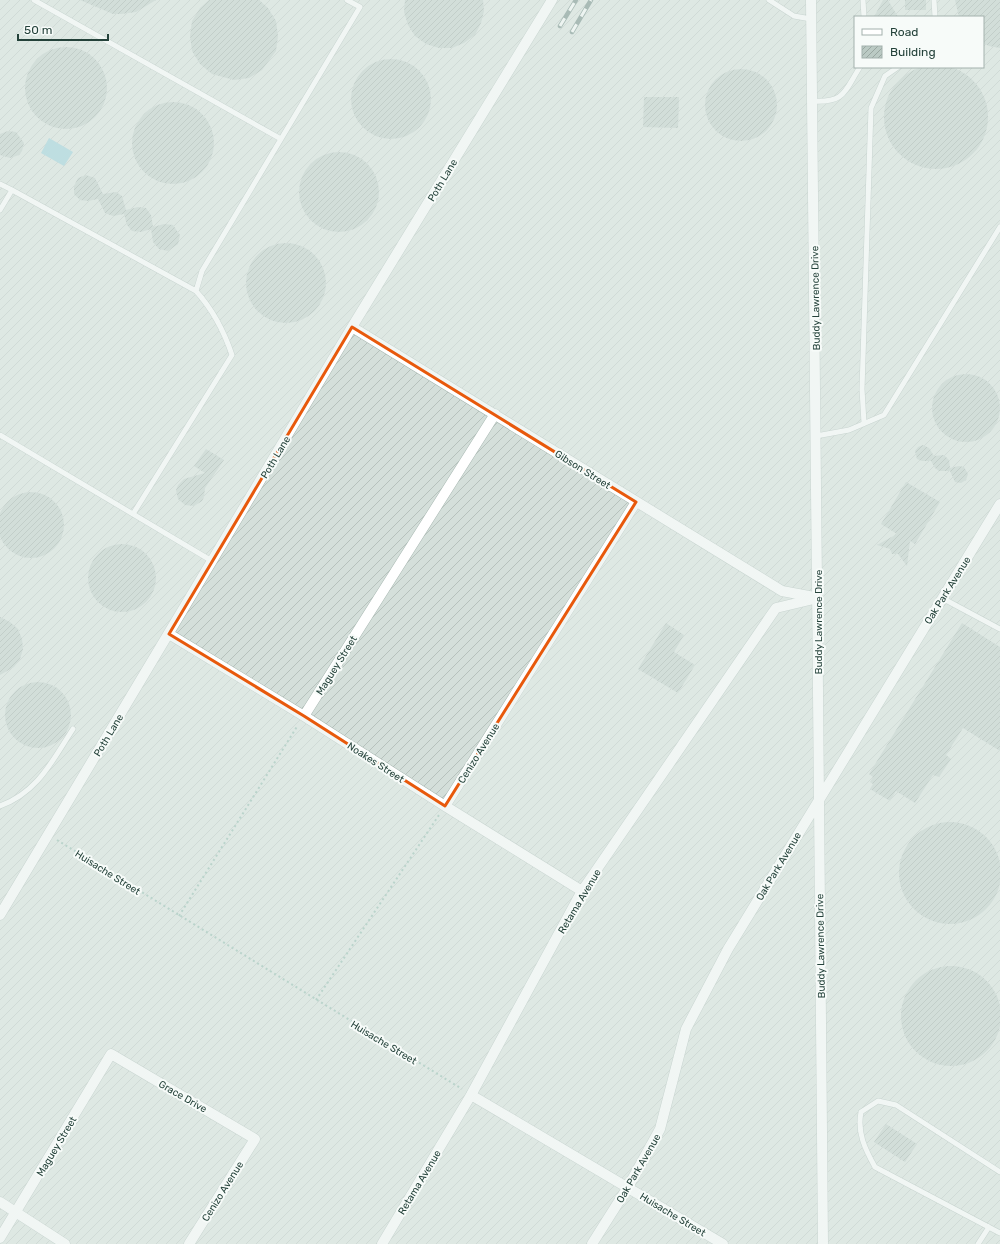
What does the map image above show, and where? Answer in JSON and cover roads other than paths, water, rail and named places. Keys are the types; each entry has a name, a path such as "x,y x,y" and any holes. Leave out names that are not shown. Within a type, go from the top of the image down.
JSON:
{"street":[{"name":"Poth Lane","path":"1,911 213,561 352,327 552,0"},
{"name":"Buddy Lawrence Drive","path":"811,0 818,598 818,799 823,1244"},
{"name":"Gibson Street","path":"352,327 782,591 818,598"},
{"name":"Maguey Street","path":"304,716 495,414"},
{"name":"Cenizo Avenue","path":"445,806 636,502"},
{"name":"Oak Park Avenue","path":"592,1244 628,1187 660,1128 686,1029 728,949 818,799 1000,504"},
{"name":"Retama Avenue","path":"382,1244 471,1095 582,891 776,608 818,598"},
{"name":"Noakes Street","path":"168,634 304,716 582,891"},
{"name":"Maguey Street","path":"0,1238 111,1054"},
{"name":"Grace Drive","path":"111,1054 255,1139"},
{"name":"Huisache Street","path":"471,1095 723,1244"},
{"name":"Cenizo Avenue","path":"189,1244 255,1139"},
{"path":"0,1202 64,1244"}],"lane":[{"path":"34,0 281,140"},
{"path":"196,291 202,271 360,7 347,0"},
{"path":"769,0 794,16 811,19"},
{"path":"863,0 864,16"},
{"path":"934,0 935,16"},
{"path":"812,101 830,102 845,92 859,68"},
{"path":"864,423 862,389 871,108 885,76 897,68"},
{"path":"0,184 196,291 209,305 226,339 232,355 133,514"},
{"path":"0,210 12,190"},
{"path":"816,436 849,430 884,415 1000,227"},
{"path":"0,435 213,561"},
{"path":"942,598 1000,629"},
{"path":"0,806 13,801 40,781 73,729"},
{"path":"1000,1172 896,1105 878,1101 861,1112 859,1124 864,1147 875,1167 1000,1233"},
{"path":"978,1244 988,1227"}],"water":[{"path":"49,138 73,152 64,166 41,153"}],"railway":[{"path":"560,26 576,0"},
{"path":"572,32 591,0"}]}
